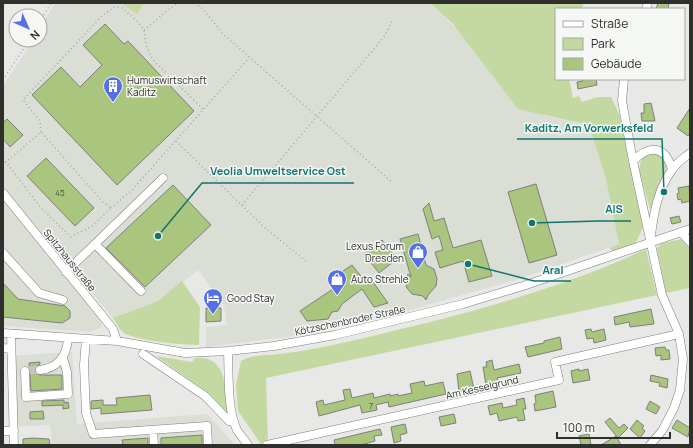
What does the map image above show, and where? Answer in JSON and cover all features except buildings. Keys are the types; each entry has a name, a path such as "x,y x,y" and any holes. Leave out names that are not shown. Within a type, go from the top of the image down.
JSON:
{"street":[{"path":"624,80 622,101 633,161 662,295 679,334 682,359 680,390 674,408 662,431 650,445"},
{"path":"633,161 650,149 658,150 665,155 672,169"},
{"path":"651,242 654,212 661,190 672,169 690,153"},
{"path":"66,272 163,178"},
{"name":"Spitzhausstraße","path":"3,193 113,329 117,341"},
{"name":"Kötzschenbroder Straße","path":"7,334 117,341 185,353 228,351 274,346 335,335 431,312 511,290 690,229"},
{"path":"681,232 690,242"},
{"path":"95,244 141,291"},
{"path":"3,253 40,293 64,300"},
{"path":"7,334 7,348 12,360 14,445"},
{"name":"Am Kesselgrund","path":"267,445 278,444 559,380 555,362 679,334"},
{"path":"40,370 54,367 63,358 67,350 68,338"},
{"path":"86,339 84,365 86,413 93,434 207,426 208,445"},
{"path":"228,351 231,407 234,422 238,431 248,445"},
{"path":"143,354 205,396 229,421 234,422"},
{"path":"12,360 27,371 26,398 68,394 67,372 63,358"},
{"path":"153,430 154,445"},
{"path":"3,431 14,431"}],"path":[{"path":"144,30 176,3"},
{"path":"195,3 223,34 316,117 393,182"},
{"path":"111,208 41,132 40,121 23,100 102,16 114,7 122,8 137,21 144,30 146,44 152,59 203,109"},
{"path":"242,205 384,37 393,19"},
{"path":"3,80 24,48"},
{"path":"3,158 41,208 71,237 92,226 132,190 250,58"},
{"path":"3,164 41,132"},
{"path":"176,140 266,229 306,261"}],"shaded area":[{"path":"55,3 121,3 137,14 144,3 430,3 545,116 589,125 606,179 619,244 519,279 410,310 294,336 206,347 206,327 227,325 224,305 198,270 158,301 113,318 3,188 3,86 28,48 48,48 48,15"},
{"path":"3,200 100,318 102,324 101,328 90,332 3,326"},
{"path":"72,352 77,424 207,414 235,445 52,445 50,425 12,427 7,356"}],"green space":[{"path":"121,3 144,3 137,14"},
{"path":"430,3 584,3 582,8 555,8 555,80 569,80 573,98 579,96 582,102 597,97 611,97 620,116 643,228 635,244 615,252 609,248 619,244 606,179 589,125 518,109 453,24"},
{"path":"653,153 662,156 666,165 666,171 650,209 639,170 644,156"},
{"path":"683,239 690,246 690,288 666,293 657,248 662,243"},
{"path":"646,249 657,295 266,378 268,441 261,444 238,411 236,385 241,361 245,359 255,356 295,352 342,343 458,315 535,292 610,265"},
{"path":"182,281 200,307 199,345 160,342 130,336 123,332 113,318 158,301"},
{"path":"156,356 192,362 195,358 206,358 214,362 223,376 228,414 209,393"}],"tunnel":[{"path":"29,370 40,370"}],"place":[{"name":"Humuswirtschaft Kaditz","path":"113,103"},
{"name":"Kaditz, Am Vorwerksfeld","path":"664,192"},
{"name":"AIS","path":"532,223"},
{"name":"Veolia Umweltservice Ost","path":"158,236"},
{"name":"Aral","path":"468,264"},
{"name":"Lexus Forum Dresden","path":"418,269"},
{"name":"Auto Strehle","path":"337,296"},
{"name":"Good Stay","path":"213,315"}]}
